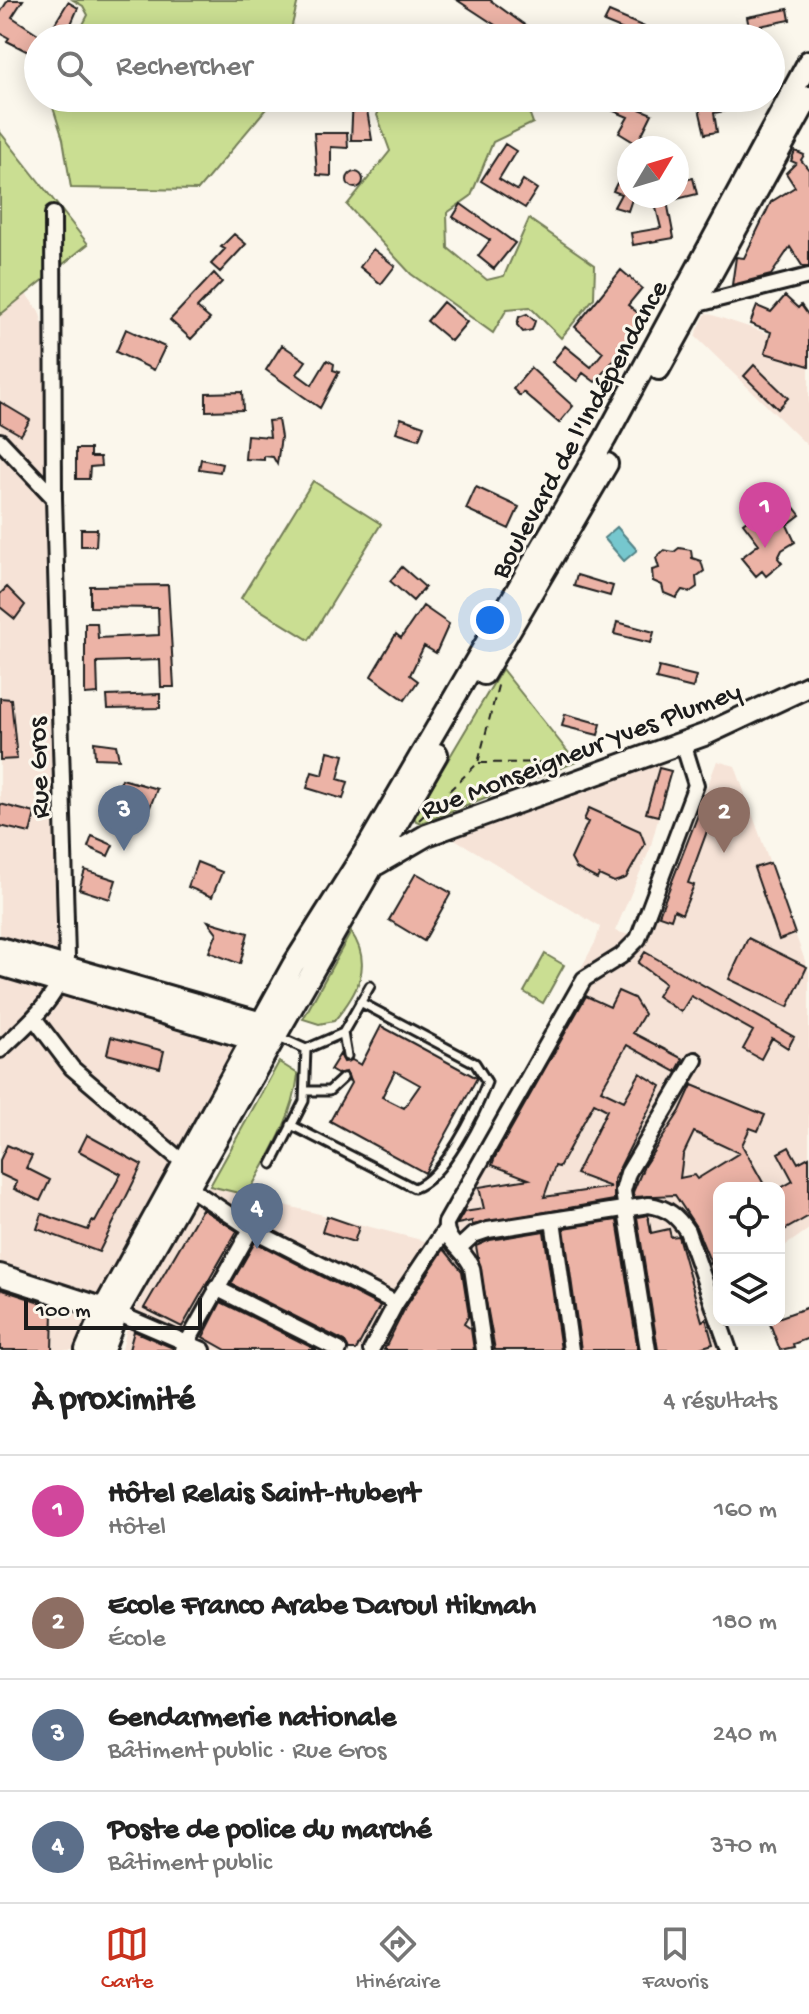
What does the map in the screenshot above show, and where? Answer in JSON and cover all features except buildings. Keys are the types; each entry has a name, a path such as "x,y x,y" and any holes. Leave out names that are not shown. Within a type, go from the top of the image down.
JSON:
{"main road":[{"name":"Boulevard de l'Indépendance","path":"785,105 809,61"},
{"name":"Boulevard de l'Indépendance","path":"183,1177 277,1037 541,582 807,106"},
{"name":"Boulevard de l'Indépendance","path":"183,1177 256,1031 605,439 781,112"},
{"name":"Rue Monseigneur Yves Plumey","path":"374,866 427,835 683,743 809,686"},
{"path":"335,896 374,866"},
{"path":"0,948 63,975 277,1037"},
{"path":"0,965 63,975"},
{"path":"86,1350 183,1177"},
{"path":"0,1275 110,1310"},
{"path":"103,1350 110,1310"}],"street":[{"name":"Rue Gros","path":"53,214 54,498 63,975"},
{"path":"694,305 809,276"},
{"path":"0,441 54,498"},
{"path":"371,1350 396,1303 445,1230 454,1207 584,979 621,956 638,939 696,785 683,743"},
{"path":"0,1050 34,1018 63,975"},
{"path":"34,1018 72,1068 183,1177 251,1229 396,1303"},
{"path":"648,1350 624,1212 628,1173 695,1060"},
{"path":"459,1248 473,1235 488,1230 624,1212 649,1205 663,1208 679,1220 729,1350"},
{"path":"553,1220 571,1350"},
{"path":"185,1346 251,1229"},
{"path":"445,1230 472,1268 484,1350"},
{"path":"216,1288 339,1350"},
{"path":"110,1310 185,1346 203,1350"}],"lane":[{"path":"277,1037 306,1049 343,1033 370,986"},
{"path":"291,1125 414,1188 434,1178 480,1102 487,1082 475,1063 360,1002"},
{"path":"343,1033 347,1056"},
{"path":"272,1164 306,1091 306,1049"},
{"path":"306,1091 329,1091 343,1078"}],"path":[{"path":"418,822 478,763 502,669"},
{"path":"478,763 576,762"}],"shaded area":[{"path":"0,260 39,311 57,372 67,957 0,938"},
{"path":"706,313 809,347 809,447 695,336"},
{"path":"717,761 735,766 809,972 809,1229 785,1246 785,1182 713,1182 713,1295 705,1301 722,1350 122,1350 128,1323 145,1291 193,1203 210,1186 429,1242 596,941 600,927 448,835 656,764 671,771 650,849 615,931 648,940"},
{"path":"0,971 241,1047 79,1350 0,1350"}],"green space":[{"path":"73,0 298,0 292,24 83,24 88,15 83,6"},
{"path":"54,112 263,112 198,190 71,188 63,139"},
{"path":"378,112 529,112 533,123 493,142 471,196 447,213 448,248 487,280 504,276 529,219 595,265 594,298 561,338 530,307 507,309 493,333 411,274 347,205 390,151"},
{"path":"0,132 88,244 0,315"},
{"path":"313,481 381,524 309,640 241,598"},
{"path":"502,669 576,762 421,823 416,821 414,817"},
{"path":"351,932 361,956 362,968 356,990 334,1021 319,1024 303,1019"},
{"path":"545,954 564,965 543,1003 524,992"},
{"path":"279,1062 298,1074 296,1090 286,1121 263,1167 247,1195 210,1186"}],"water":[{"path":"617,527 637,550 624,561 604,538"}],"place":[{"name":"Hôtel Relais Saint-Hubert","path":"765,548"},
{"name":"Gendarmerie nationale","path":"124,851"},
{"name":"Ecole Franco Arabe Daroul Hikmah","path":"724,853"},
{"name":"Poste de police du marché","path":"257,1249"}]}
